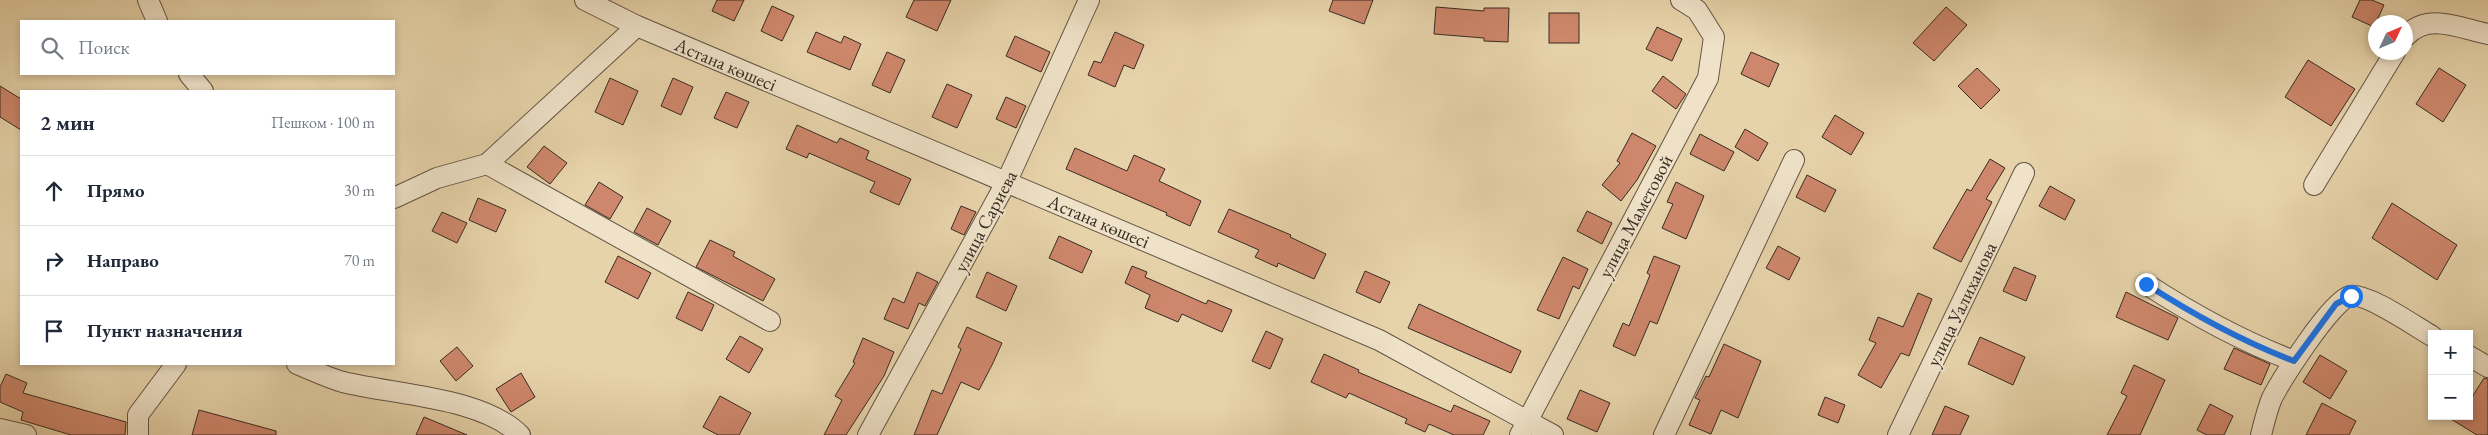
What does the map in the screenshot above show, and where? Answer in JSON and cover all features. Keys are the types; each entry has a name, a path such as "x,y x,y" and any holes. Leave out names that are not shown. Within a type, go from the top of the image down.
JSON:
{"street":[{"path":"148,0 157,20"},
{"name":"Астана көшесі","path":"585,0 637,26 1379,340 1524,428 1553,435"},
{"name":"улица Сариева","path":"868,435 1007,181 1089,0"},
{"name":"улица Маметовой","path":"1524,428 1708,78 1714,37 1697,10 1681,0"},
{"path":"2413,28 2431,21 2488,34"},
{"path":"395,198 437,178 487,164 637,26"},
{"path":"2314,185 2390,60"},
{"path":"190,75 201,90"},
{"path":"1664,435 1794,160"},
{"path":"487,164 770,321"},
{"name":"улица Уалиханова","path":"1898,435 2024,173"},
{"path":"2146,284 2194,315 2252,345 2294,361"},
{"path":"2261,435 2271,399 2294,361 2336,304 2351,296 2365,298 2428,334"},
{"path":"2473,358 2488,367"},
{"path":"138,435 138,415 175,365"},
{"path":"300,365 342,382 468,406 514,428 520,435"},
{"path":"0,429 26,435"}],"building":[{"path":"717,0 744,0 734,21 712,11"},
{"path":"914,0 951,0 937,31 906,17"},
{"path":"1333,0 1373,0 1364,24 1329,11"},
{"path":"2360,0 2372,0 2384,5 2379,15 2368,15 2368,24 2352,17"},
{"path":"772,6 794,16 782,41 761,31"},
{"path":"1436,7 1484,11 1484,8 1509,8 1508,42 1484,41 1484,38 1434,34"},
{"path":"1946,7 1967,25 1934,61 1913,43"},
{"path":"1549,13 1579,13 1579,43 1549,43"},
{"path":"1657,27 1682,39 1672,61 1646,49"},
{"path":"816,32 841,43 844,36 861,44 850,70 807,52"},
{"path":"1115,32 1144,45 1134,69 1124,65 1115,87 1088,75 1094,61 1101,63"},
{"path":"1015,36 1050,52 1041,72 1006,56"},
{"path":"887,52 905,60 890,93 872,85"},
{"path":"1751,52 1779,64 1769,87 1741,74"},
{"path":"2308,60 2355,89 2331,126 2285,97"},
{"path":"1977,68 2000,90 1981,109 1958,86"},
{"path":"2439,68 2466,85 2443,122 2416,104"},
{"path":"1663,76 1686,94 1676,109 1652,91"},
{"path":"610,78 638,91 623,125 595,112"},
{"path":"673,78 693,87 681,115 661,106"},
{"path":"947,84 972,95 957,128 932,117"},
{"path":"0,86 20,98 20,129 0,117"},
{"path":"726,92 749,102 737,128 714,118"},
{"path":"1006,97 1026,106 1016,128 996,119"},
{"path":"1835,115 1864,133 1851,155 1822,137"},
{"path":"797,125 837,143 840,138 869,151 866,159 911,179 899,205 870,192 875,182 809,153 807,158 786,149"},
{"path":"1745,129 1768,143 1758,161 1735,147"},
{"path":"1632,133 1656,146 1637,180 1621,201 1602,185 1620,163 1617,161"},
{"path":"1700,134 1734,152 1724,171 1690,154"},
{"path":"544,146 567,163 550,184 527,167"},
{"path":"1075,148 1127,171 1134,155 1165,169 1159,181 1201,201 1190,226 1166,215 1167,213 1066,169"},
{"path":"1990,159 2005,168 1986,199 1992,202 1961,262 1933,248 1967,189 1971,191"},
{"path":"1807,175 1836,190 1825,212 1796,197"},
{"path":"599,182 623,197 610,219 585,205"},
{"path":"1676,182 1704,196 1686,239 1662,228 1673,204 1667,202"},
{"path":"2050,186 2075,200 2065,220 2039,206"},
{"path":"478,198 506,210 496,232 469,220"},
{"path":"2392,203 2457,245 2437,280 2372,238"},
{"path":"961,206 976,212 964,235 951,229"},
{"path":"647,208 671,221 658,245 634,232"},
{"path":"1229,209 1291,235 1290,237 1326,254 1314,279 1278,263 1277,267 1255,257 1259,250 1218,232"},
{"path":"1587,211 1612,223 1602,244 1577,231"},
{"path":"442,212 467,223 457,243 432,231"},
{"path":"1059,236 1092,251 1082,273 1049,258"},
{"path":"710,240 735,252 733,256 775,279 763,301 696,267"},
{"path":"1778,246 1800,258 1789,280 1766,268"},
{"path":"618,256 651,273 638,299 605,282"},
{"path":"1654,256 1680,266 1657,324 1650,321 1635,356 1613,346 1623,323 1629,326 1650,275 1647,273"},
{"path":"1563,257 1588,269 1579,289 1573,286 1559,319 1537,310"},
{"path":"1132,266 1147,272 1145,277 1206,304 1208,300 1232,310 1222,332 1182,314 1178,322 1145,308 1150,295 1125,283"},
{"path":"2014,267 2036,276 2026,301 2003,291"},
{"path":"1365,271 1390,282 1380,303 1356,292"},
{"path":"917,272 938,282 925,306 919,303 908,329 884,319 893,298 904,303"},
{"path":"987,272 1017,286 1006,311 976,297"},
{"path":"688,292 714,305 702,331 676,318"},
{"path":"2126,292 2178,318 2168,340 2116,317"},
{"path":"1918,293 1932,299 1909,356 1901,353 1881,388 1858,375 1876,343 1869,340 1878,317 1903,327"},
{"path":"1419,304 1521,351 1511,373 1408,328"},
{"path":"967,327 1002,343 993,363 979,390 961,382 937,435 914,435 932,390 942,394 961,349 958,347"},
{"path":"1266,331 1283,339 1270,369 1252,361"},
{"path":"740,336 763,349 749,373 726,359"},
{"path":"1980,337 2025,357 2013,385 1968,364"},
{"path":"863,338 894,352 884,376 846,435 824,435 842,400 835,396 855,363 853,362"},
{"path":"1724,344 1761,361 1738,418 1721,410 1711,434 1689,425 1700,400 1695,398 1706,376 1709,377"},
{"path":"457,347 473,366 456,381 440,361"},
{"path":"2234,348 2270,364 2261,385 2224,369"},
{"path":"1324,354 1359,370 1358,372 1451,412 1454,405 1490,421 1483,435 1454,435 1429,424 1425,432 1405,423 1407,419 1349,393 1346,398 1311,382"},
{"path":"2320,355 2347,371 2330,399 2303,382"},
{"path":"2134,365 2165,380 2140,435 2107,435 2127,396 2121,393"},
{"path":"521,373 535,397 511,412 496,389"},
{"path":"6,374 27,383 23,393 126,422 125,435 71,435 21,420 23,412 0,402 0,387"},
{"path":"2484,378 2488,379 2488,435 2477,435 2453,420 2473,420 2473,396"},
{"path":"1580,390 1610,403 1597,432 1567,419"},
{"path":"720,396 751,413 739,435 718,435 703,427"},
{"path":"1825,397 1845,405 1838,423 1818,415"},
{"path":"2322,403 2356,421 2349,435 2306,435"},
{"path":"2210,404 2233,416 2224,435 2207,435 2197,430"},
{"path":"1945,406 1969,416 1960,435 1932,435"},
{"path":"199,410 276,431 276,435 192,435"},
{"path":"424,417 467,435 416,435"}],"route":[{"path":"2146,284 2194,315 2252,345 2294,361 2336,304 2351,296"}]}
